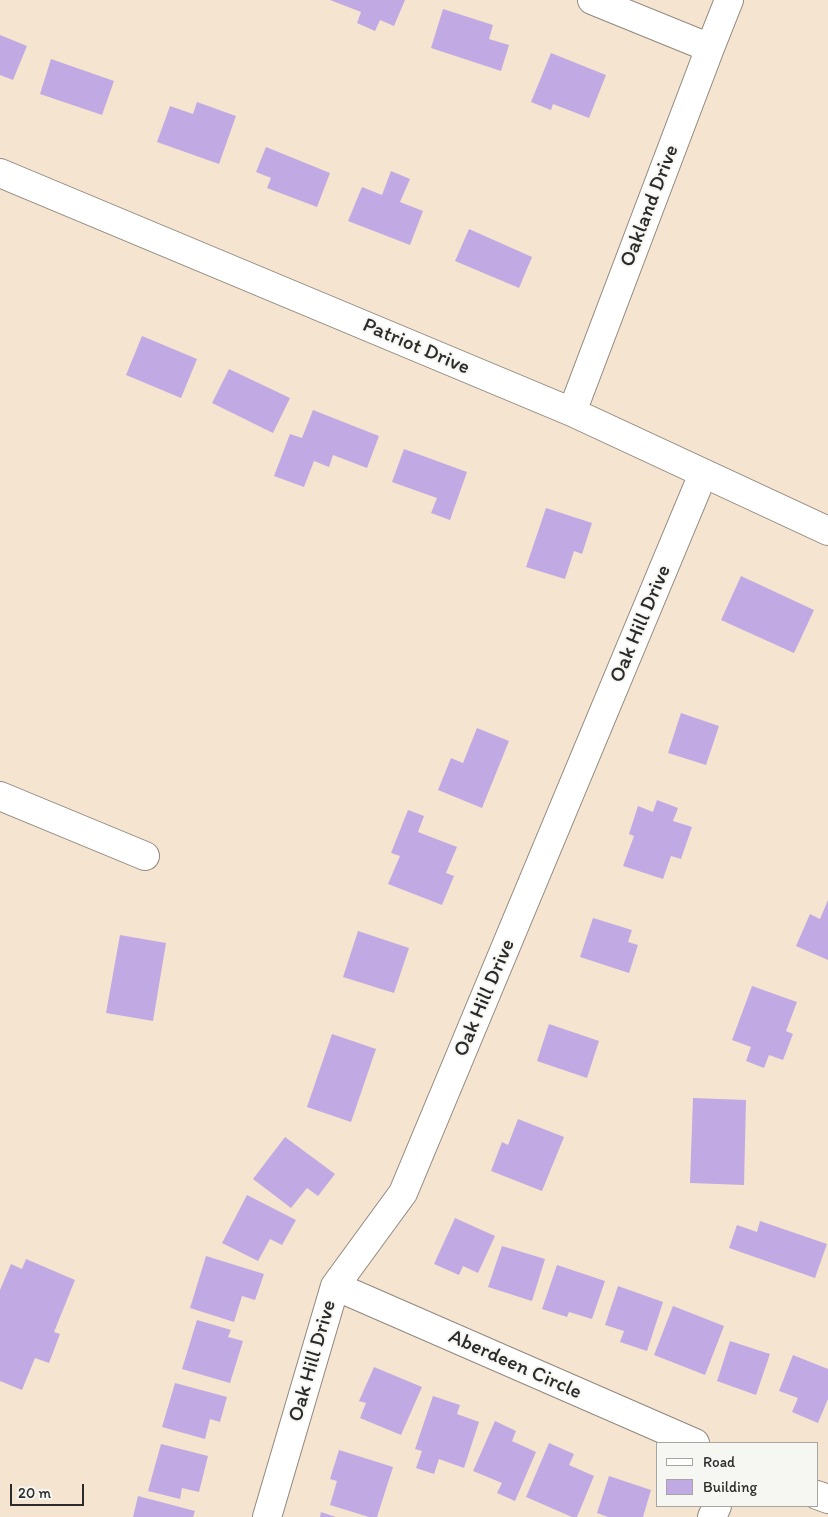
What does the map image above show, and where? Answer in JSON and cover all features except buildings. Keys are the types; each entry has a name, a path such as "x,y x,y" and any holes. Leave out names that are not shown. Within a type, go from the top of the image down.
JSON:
{"street":[{"path":"592,0 710,48"},
{"name":"Oakland Drive","path":"572,412 729,0"},
{"name":"Patriot Drive","path":"0,173 572,412 828,531"},
{"name":"Oak Hill Drive","path":"267,1517 335,1286 403,1193 703,474"},
{"path":"0,796 145,856"},
{"name":"Aberdeen Circle","path":"335,1286 693,1442"}]}
